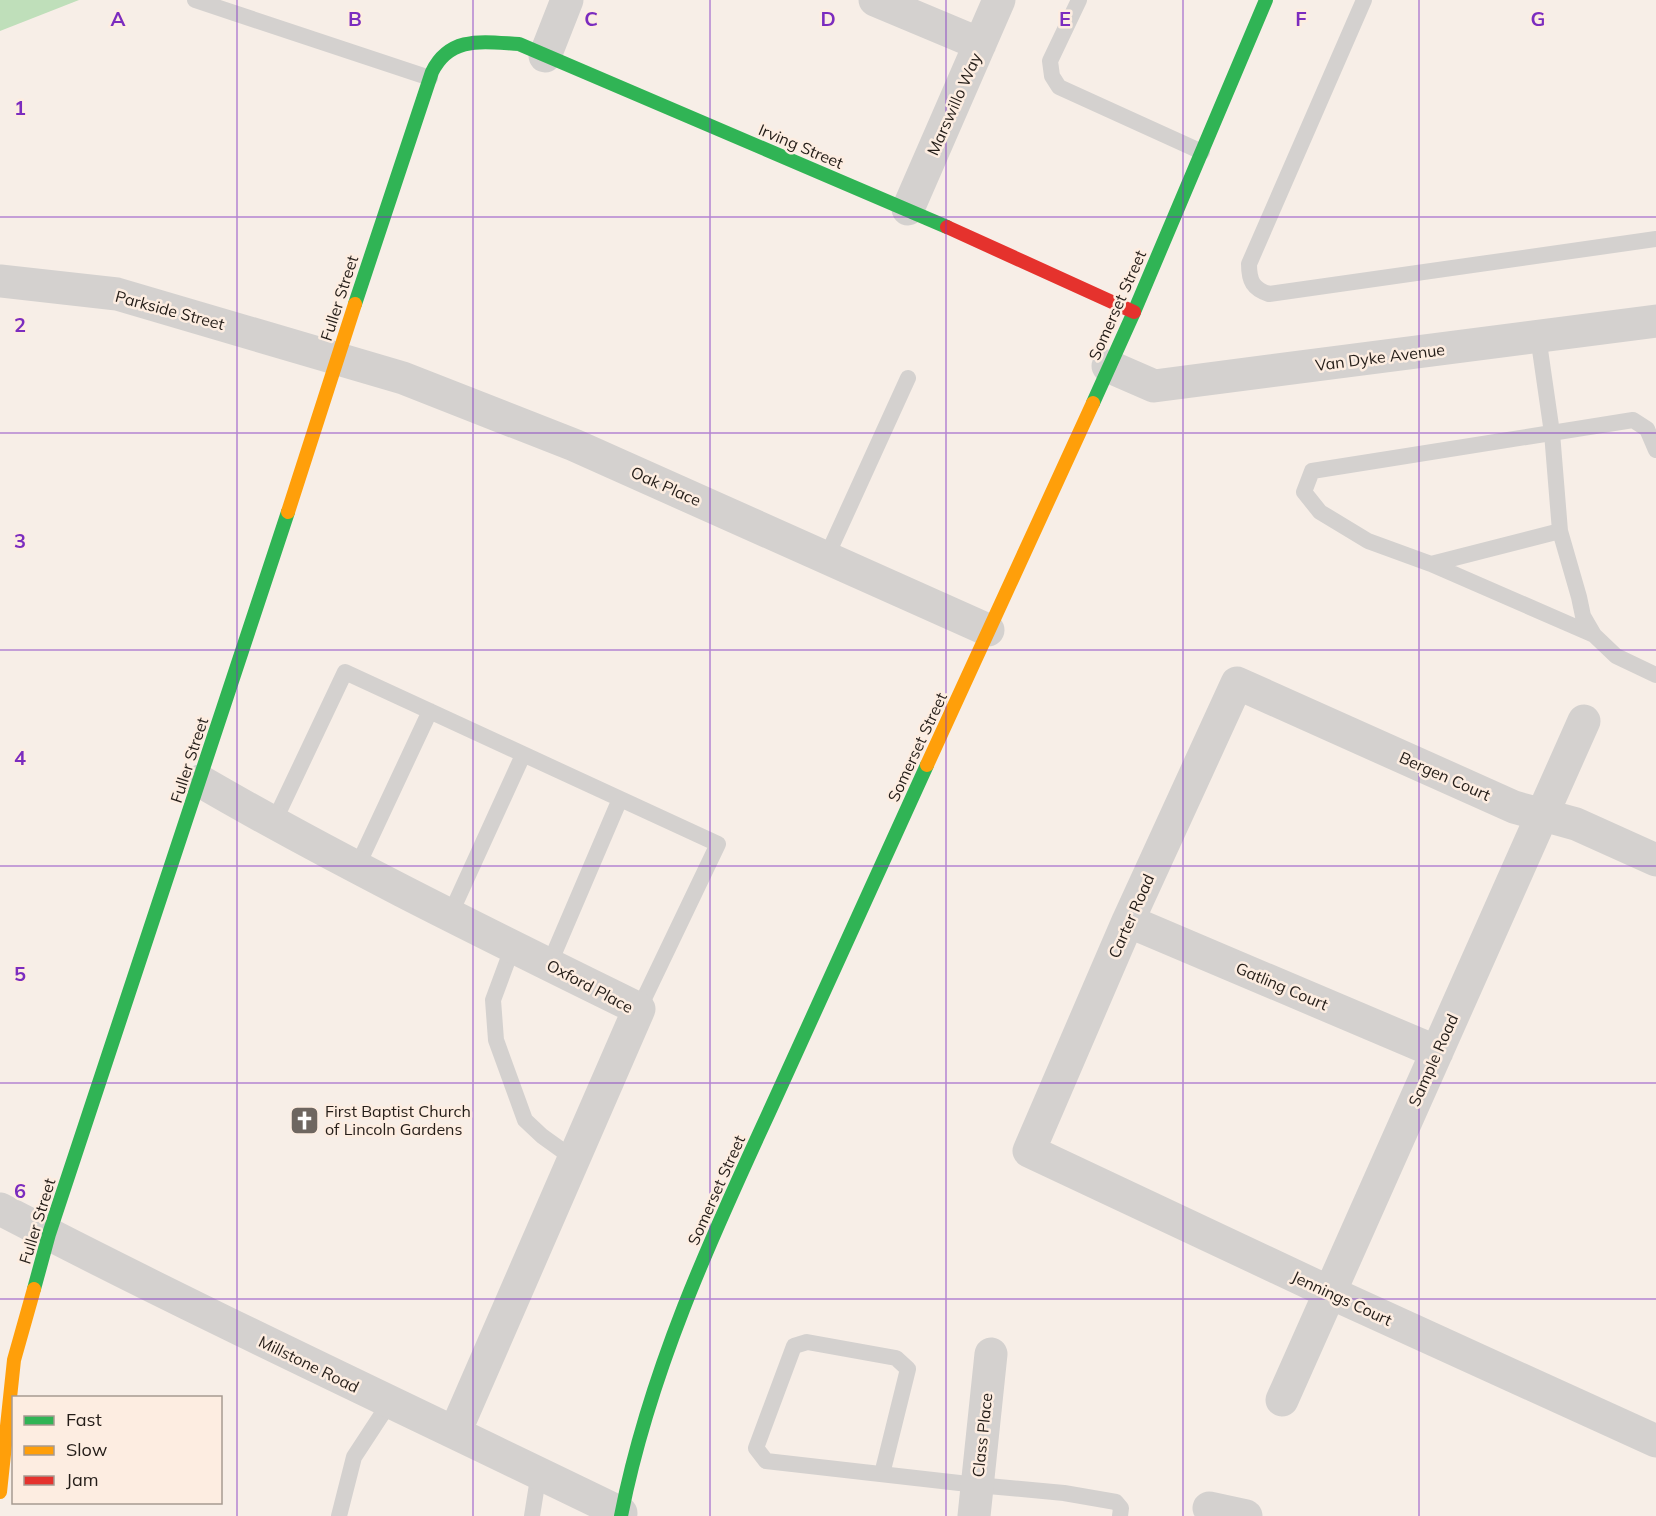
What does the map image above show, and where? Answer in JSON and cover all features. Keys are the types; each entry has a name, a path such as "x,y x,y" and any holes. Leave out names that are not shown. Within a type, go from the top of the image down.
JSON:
{"street":[{"path":"545,56 567,0"},
{"path":"875,0 980,44"},
{"name":"Marswillo Way","path":"908,209 999,0"},
{"name":"Somerset Street","path":"621,1514 641,1422 671,1339 719,1221 1134,312 1266,0"},
{"name":"Irving Street","path":"449,50 468,42 519,45 908,209 1134,312"},
{"name":"Fuller Street","path":"0,1492 14,1360 49,1234 200,782 430,78 438,59 449,50"},
{"name":"Parkside Street","path":"0,281 117,294 337,358"},
{"name":"Van Dyke Avenue","path":"1108,366 1154,386 1656,321"},
{"name":"Oak Place","path":"337,358 403,378 574,446 988,630"},
{"name":"Bergen Court","path":"1237,682 1514,807 1576,824 1656,860"},
{"name":"Carter Road","path":"1029,1151 1128,921 1237,682"},
{"name":"Sample Road","path":"1282,1400 1584,721"},
{"name":"Oxford Place","path":"200,782 273,824 639,1009 455,1432"},
{"name":"Gatling Court","path":"1128,921 1437,1052"},
{"name":"Jennings Court","path":"1029,1151 1329,1292 1656,1441"},
{"name":"Millstone Road","path":"0,1209 621,1514"},
{"name":"Class Place","path":"976,1501 991,1354"},
{"path":"1209,1508 1246,1516"}],"lane":[{"path":"195,0 430,78"},
{"path":"1079,0 1050,61 1052,76 1059,87 1202,152"},
{"path":"1364,0 1249,264 1252,284 1259,290 1269,294 1656,239"},
{"path":"1538,336 1552,433 1560,531 1583,616 1594,635 1616,656 1656,675"},
{"path":"826,558 908,378"},
{"path":"1594,635 1431,564 1368,541 1320,512 1304,492 1312,471 1633,420 1647,429 1656,450"},
{"path":"1431,564 1560,531"},
{"path":"273,824 345,672 718,844 639,1009"},
{"path":"357,867 430,711"},
{"path":"450,915 524,754"},
{"path":"549,964 620,799"},
{"path":"513,946 493,1000 496,1040 525,1120 542,1136 574,1159"},
{"path":"882,1474 908,1369 896,1358 807,1342 794,1346 756,1448 766,1461 882,1474 976,1501 1064,1493 1116,1502 1121,1508 1120,1516"},
{"path":"339,1516 354,1457 390,1402"},
{"path":"532,1516 539,1472"}],"green space":[{"path":"0,0 79,0 0,31"}],"traffic: fast":[{"path":"1093,403 1266,0"},
{"path":"355,304 432,72 439,60 448,52 469,43 519,44 947,227"},
{"path":"34,1289 49,1234 288,512"},
{"path":"621,1516 648,1410 704,1257 927,765"}],"traffic: slow":[{"path":"288,512 355,304"},
{"path":"927,765 1093,403"},
{"path":"0,1492 14,1360 34,1289"}],"traffic: jam":[{"path":"947,227 1134,312"}],"place":[{"name":"First Baptist Church of Lincoln Gardens","path":"304,1120"}]}
